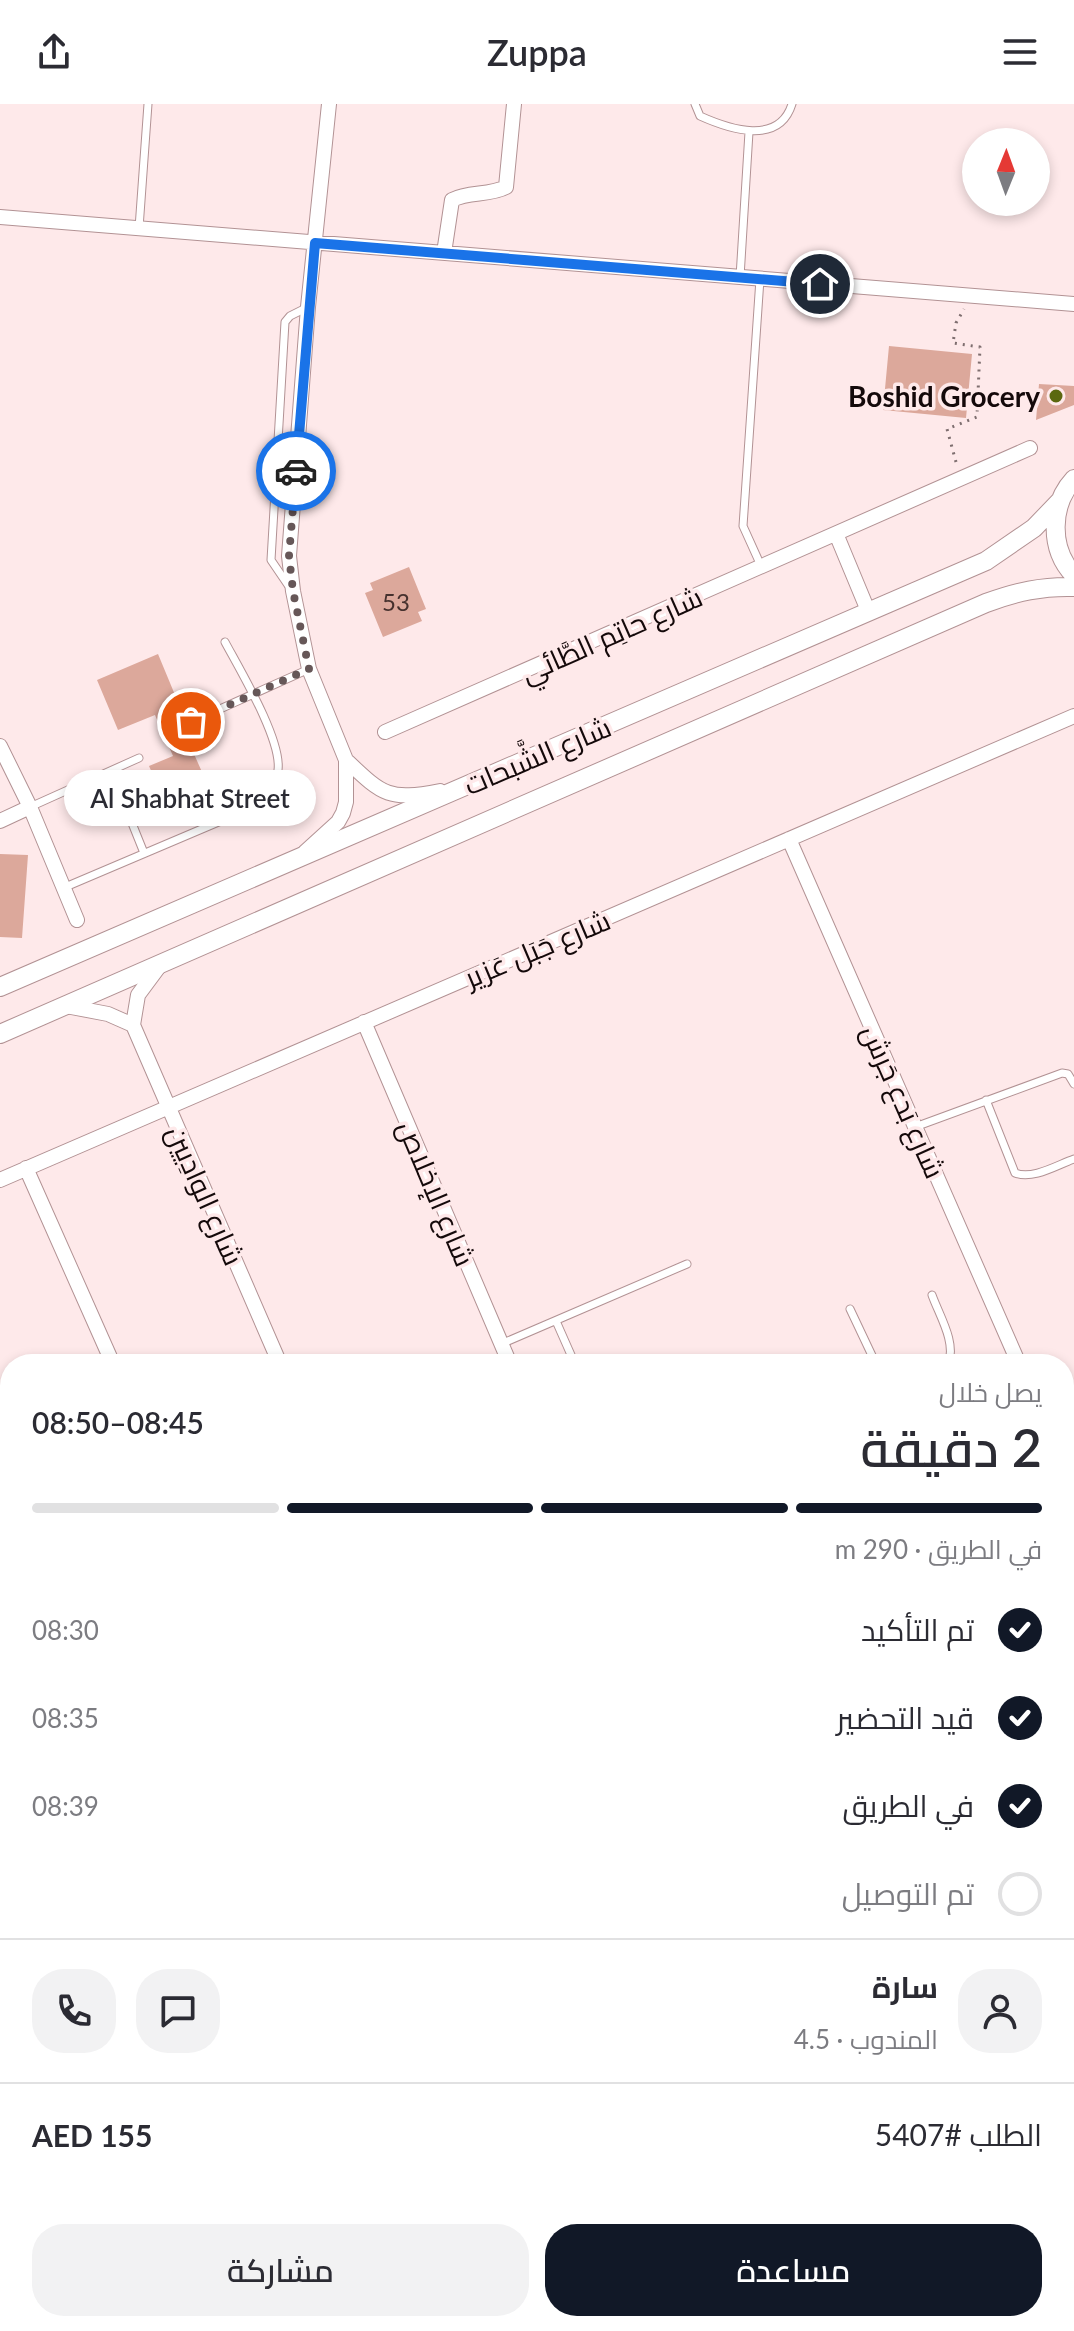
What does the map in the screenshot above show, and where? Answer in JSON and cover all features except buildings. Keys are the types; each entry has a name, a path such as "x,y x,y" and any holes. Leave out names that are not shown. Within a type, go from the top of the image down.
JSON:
{"street":[{"path":"298,859 338,822 346,802 346,760 309,669 289,556 308,307 329,104"},
{"path":"444,253 452,200 463,195 497,192 506,187 514,104"},
{"path":"0,217 1074,304"},
{"name":"شارع حاتِم الطَّائي","path":"385,732 837,536 1030,448"},
{"name":"شارع الشَّبحات","path":"0,987 986,561 1034,528 1060,501 1074,479"},
{"path":"1060,501 1055,525 1058,550 1074,575"},
{"path":"837,536 869,613"},
{"name":"شارع الشَّبحات","path":"0,1034 986,603 1021,590 1074,587"},
{"name":"شارع جَبَل عَزير","path":"0,1180 1074,716"},
{"path":"0,746 30,807 77,920"},
{"path":"346,760 374,786 395,796 462,787"},
{"path":"0,821 30,807"},
{"name":"شارع بَدع جَرش","path":"789,839 1015,1354"},
{"path":"66,1006 108,1014 133,1025 138,995 161,963"},
{"name":"شارع الإخلاص","path":"364,1022 506,1354"},
{"name":"شارع الوادِيين","path":"133,1025 276,1354"},
{"path":"26,1168 109,1354"}],"lane":[{"path":"139,228 148,104"},
{"path":"695,104 700,116 722,126 749,132 774,128 790,112 792,104"},
{"path":"740,277 749,132"},
{"path":"760,279 743,526 762,568"},
{"path":"293,591 271,560 285,322 308,307"},
{"path":"63,888 249,809 270,793 276,781 278,755 225,642"},
{"path":"191,722 309,669"},
{"path":"30,807 139,758"},
{"path":"111,771 144,853"},
{"path":"915,1127 1062,1073 1068,1074 1074,1084"},
{"path":"986,1100 1015,1173 1032,1175 1074,1159"},
{"path":"501,1344 687,1264"},
{"path":"932,1295 948,1338 950,1354"},
{"path":"850,1309 871,1354"},
{"path":"556,1321 571,1354"}],"path":[{"path":"955,482 956,459 947,429 977,417 980,347 953,343 956,323 971,296"}],"way so far":[{"path":"191,722 309,669 289,556 296,471"}],"place":[{"name":"Boshid Grocery","path":"1056,396"},
{"name":"Al Shabhat Street","path":"191,722"}],"route":[{"path":"296,471 315,243 820,284"}]}
